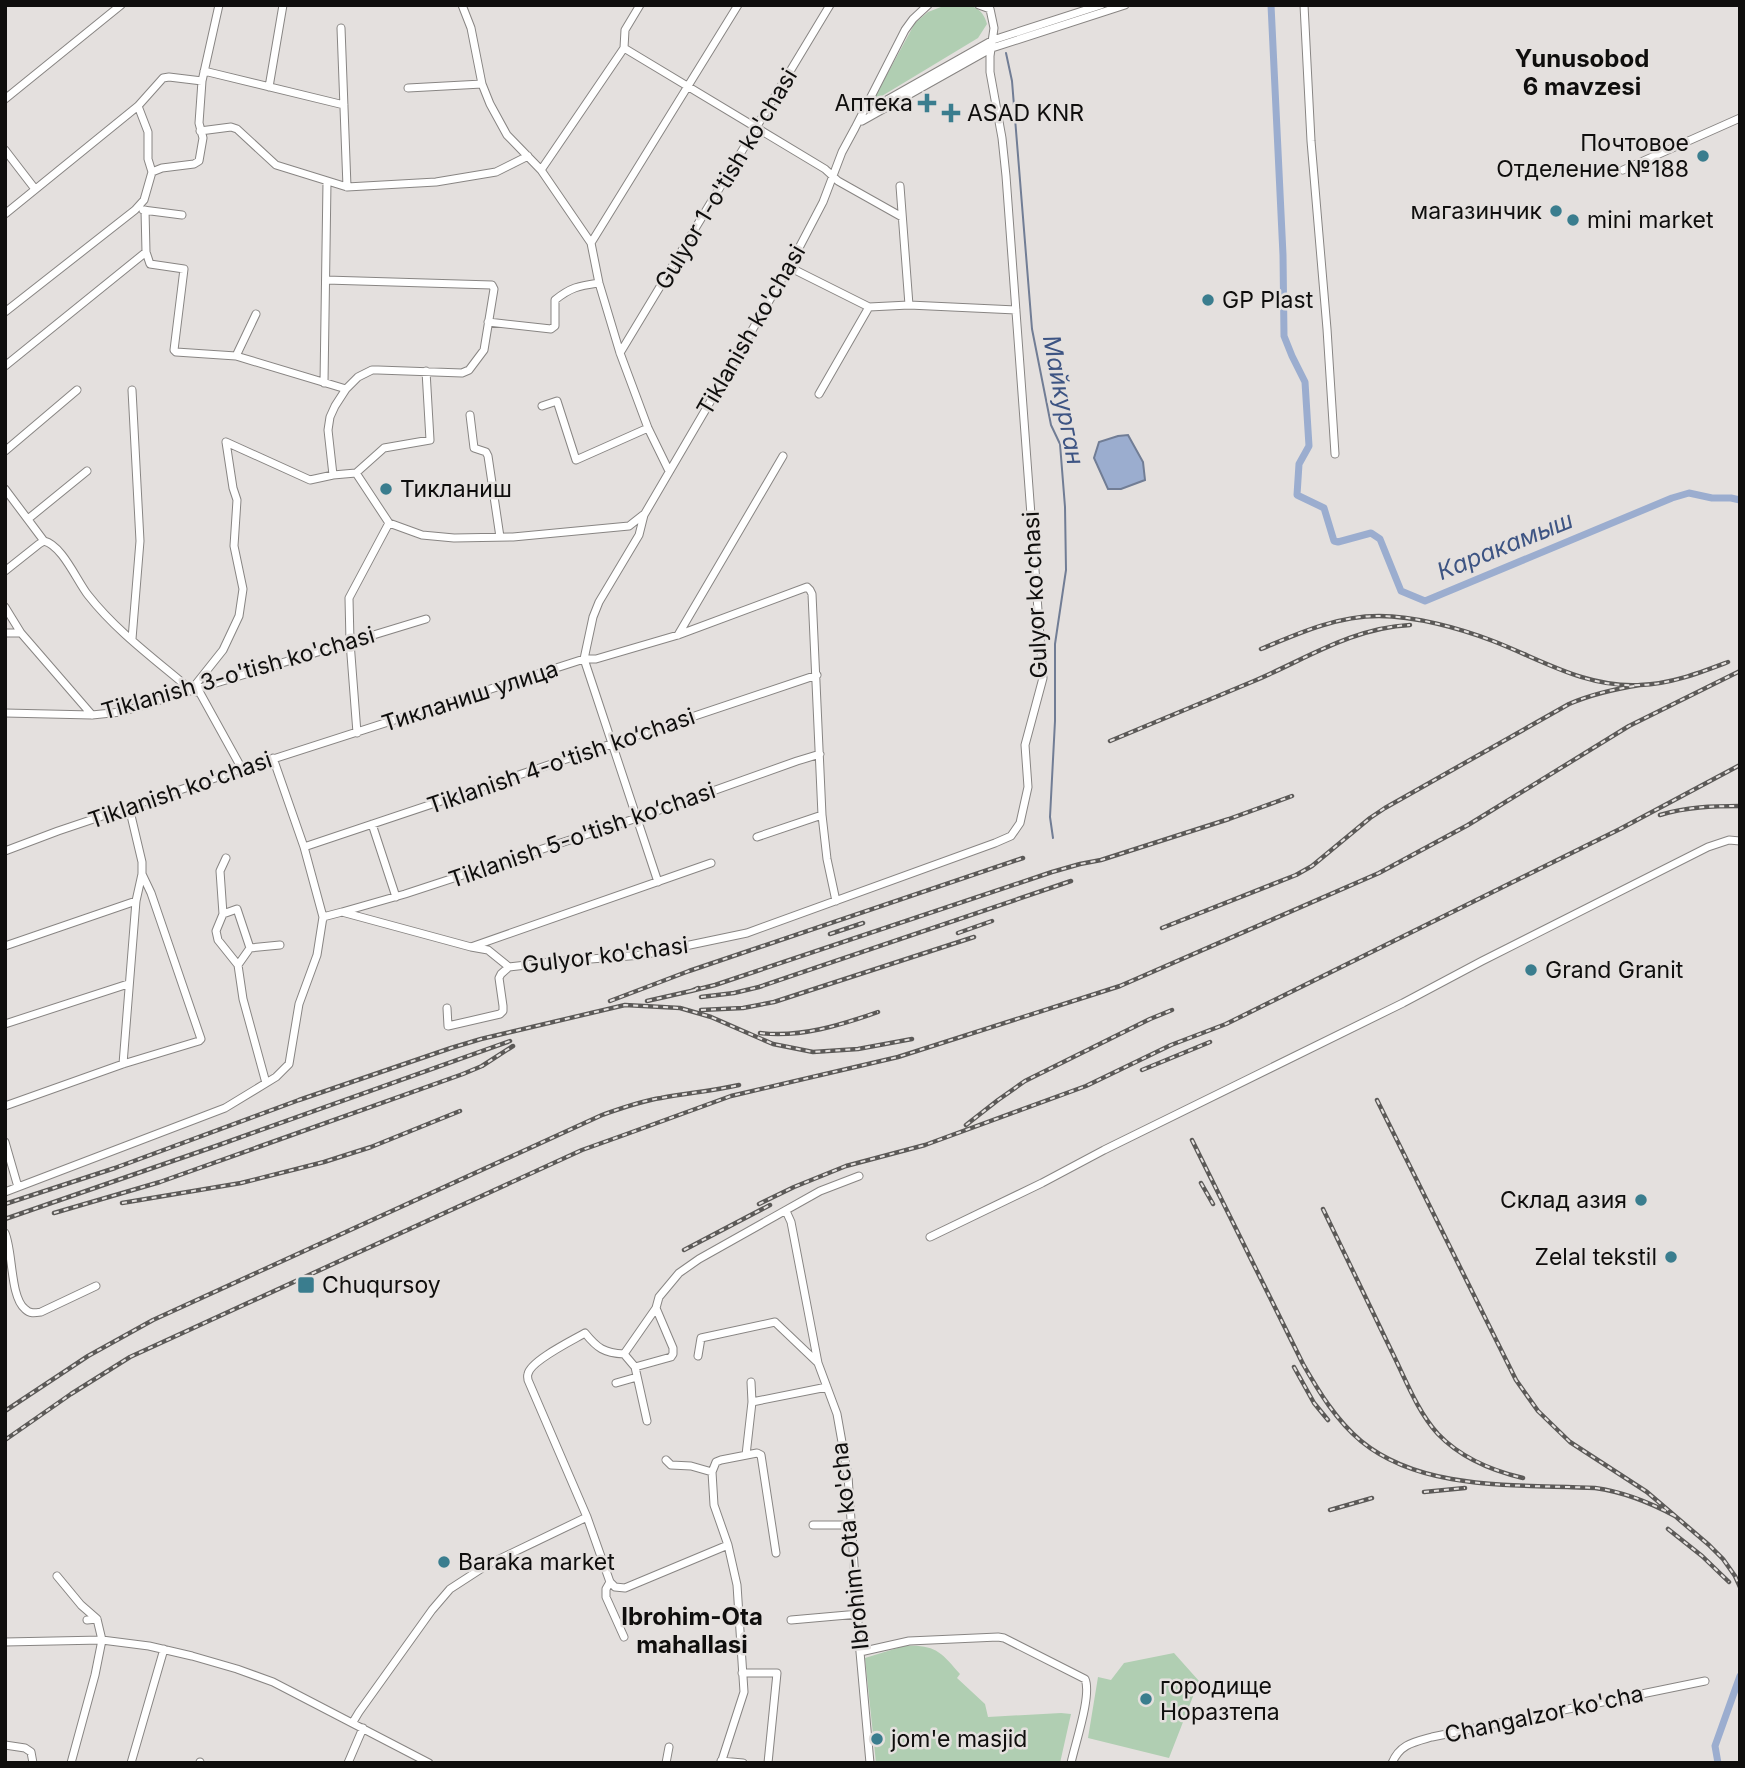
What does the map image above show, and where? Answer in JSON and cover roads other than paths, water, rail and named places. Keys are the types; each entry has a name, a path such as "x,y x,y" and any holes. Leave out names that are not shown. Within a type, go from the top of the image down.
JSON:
{"street":[{"path":"5,99 121,5"},
{"path":"152,172 197,163 203,138 199,123 202,80 219,5"},
{"path":"269,87 283,5"},
{"path":"462,5 471,28 482,85 490,104 507,135 541,170 591,243 599,283 621,353 648,428 669,471"},
{"path":"541,170 624,48 625,30 640,5"},
{"path":"591,243 738,5"},
{"name":"Gulyor 1-o'tish ko'chasi","path":"621,353 831,5"},
{"name":"Tiklanish ko'chasi","path":"584,659 599,602 639,535 644,515 789,267 823,202 848,139 905,30 912,19 928,5"},
{"name":"Gulyor ko'chasi","path":"509,967 642,955 747,933 995,843 1011,836 1020,823 1028,787 1025,745 1042,678 1002,138 990,72 994,27 990,7 979,5"},
{"path":"855,128 878,105 992,44 1101,5"},
{"path":"992,44 1125,5"},
{"path":"1304,5 1311,141 1335,454"},
{"path":"341,28 347,187"},
{"path":"624,48 825,169 838,181 902,217"},
{"path":"204,71 344,105"},
{"path":"5,214 138,106 163,78 202,80"},
{"path":"408,88 482,85"},
{"path":"5,312 135,210 144,200 152,172 148,159 148,132 138,106"},
{"path":"1623,170 1740,118"},
{"path":"200,131 231,127 237,129 276,165 347,187 436,182 496,172 528,156"},
{"path":"5,150 35,189"},
{"path":"324,383 327,182"},
{"path":"900,186 909,305"},
{"path":"135,210 182,215"},
{"path":"145,210 146,252 150,264 184,269 174,350 176,352 236,356 346,389"},
{"path":"5,366 146,252"},
{"path":"789,267 869,307 909,305 1016,310"},
{"path":"326,280 492,285 494,289 484,350 469,370 462,373 372,370 358,377 346,389 335,405 328,430 333,475"},
{"path":"488,322 551,329 555,326 555,300 573,287 599,283"},
{"path":"819,394 869,307"},
{"path":"236,356 256,314"},
{"path":"191,690 223,650 239,616 243,589 234,546 237,499 226,442 310,480 356,473 384,448 430,440 426,371"},
{"path":"5,451 76,390"},
{"path":"132,390 140,541 132,639"},
{"path":"542,406 557,401 576,460 648,428"},
{"path":"470,415 474,448 486,452 488,456 500,537"},
{"path":"678,635 783,456"},
{"path":"28,519 88,471"},
{"path":"356,473 389,523 422,535 454,538 513,537 629,526 644,515"},
{"path":"5,489 44,541 57,549 87,594 117,628 191,690 200,693 242,769"},
{"path":"357,733 349,598 389,523"},
{"path":"5,571 44,541"},
{"name":"Тикланиш улица","path":"357,733 584,659 596,659 678,635 807,587 812,594 817,675"},
{"path":"5,607 21,633 92,715"},
{"name":"Tiklanish 3-o'tish ko'chasi","path":"5,713 92,715 121,712 426,619"},
{"path":"5,633 21,633"},
{"path":"584,659 657,882"},
{"path":"817,675 822,815 827,859 836,901"},
{"name":"Tiklanish 4-o'tish ko‘chasi","path":"304,847 817,675"},
{"name":"Tiklanish ko'chasi","path":"5,851 273,758 357,733"},
{"name":"Tiklanish 5-o'tish ko‘chasi","path":"323,917 396,897 820,754"},
{"path":"5,1192 225,1108 263,1085 289,1064 299,1003 317,955 323,917 304,847 273,758"},
{"path":"123,1064 136,901 142,874 141,857 129,807"},
{"path":"757,837 822,815"},
{"path":"372,824 396,897"},
{"path":"930,1237 1403,1003 1708,848 1729,840 1740,841"},
{"path":"226,858 220,871 223,914 216,931 218,940 238,965 263,1085"},
{"path":"471,947 711,863"},
{"path":"5,1106 201,1039 142,874"},
{"path":"5,946 136,901"},
{"path":"223,914 237,909 250,948"},
{"path":"342,912 488,950 509,967 499,978 503,1006 500,1014 448,1026 447,1008"},
{"path":"238,965 250,948 280,945"},
{"path":"5,1024 128,984"},
{"path":"5,1142 18,1187"},
{"path":"624,1354 656,1308 659,1297 679,1273 699,1258 820,1191 859,1175"},
{"name":"Ibrohim-Ota ko'cha","path":"786,1211 793,1234 818,1363 837,1414 848,1476 870,1763"},
{"path":"5,1233 16,1291 25,1310 33,1314 41,1312 96,1286"},
{"path":"635,1367 671,1357 673,1354 656,1308"},
{"path":"698,1356 701,1338 775,1322 818,1363"},
{"path":"647,1421 635,1367 624,1354 611,1353 594,1345 585,1333 549,1353 527,1374 587,1517 610,1582 615,1587 625,1588 728,1545"},
{"path":"616,1383 637,1377"},
{"path":"746,1455 752,1402 751,1382"},
{"path":"752,1402 827,1387"},
{"path":"743,1763 721,1762 744,1692 737,1585 728,1545 714,1505 712,1472 716,1462 757,1453 761,1455 776,1553"},
{"path":"666,1460 671,1465 691,1465 712,1472"},
{"path":"353,1723 432,1610 450,1589 487,1565 587,1517"},
{"path":"813,1525 852,1525"},
{"path":"57,1576 81,1605 97,1619 102,1640 71,1763"},
{"path":"610,1582 606,1597 624,1637"},
{"path":"791,1620 859,1614"},
{"path":"87,1620 97,1619"},
{"path":"860,1652 909,1641 1001,1637 1084,1679 1088,1686 1084,1714 1071,1763"},
{"path":"5,1642 102,1640 164,1649 228,1666 273,1682 429,1763"},
{"path":"131,1763 164,1649"},
{"path":"742,1673 777,1673 768,1763"},
{"name":"Changalzor ko'cha","path":"1392,1763 1408,1743 1705,1681"},
{"path":"348,1763 363,1728"},
{"path":"5,1745 25,1748 31,1752 33,1763"},
{"path":"666,1763 669,1747"}],"water":[{"path":"1128,435 1143,462 1145,480 1121,489 1108,489 1094,458 1099,442"}],"waterway":[{"name":"Каракамыш","path":"1271,5 1283,255 1284,336 1305,382 1309,446 1299,464 1297,495 1324,508 1334,541 1371,533 1380,539 1401,591 1425,601 1672,498 1689,493 1740,500"},
{"name":"Майкурган","path":"1006,53 1012,81 1032,329 1051,425 1060,444 1065,507 1066,570 1055,644 1055,721 1050,817 1053,838"},
{"name":"Каракамыш","path":"1718,1763 1715,1746 1740,1676"}],"railway":[{"path":"1261,649 1333,622 1379,616 1422,620 1451,627 1583,677 1620,685 1663,683 1728,662"},
{"path":"1110,741 1349,638 1389,627 1410,625"},
{"path":"5,1440 130,1357 582,1150 731,1096 898,1057 1120,986 1379,873 1468,825 1629,726 1740,671"},
{"path":"1162,928 1296,875 1312,866 1385,808 1569,704 1604,692 1640,685"},
{"path":"759,1204 846,1166 925,1145 1086,1086 1171,1045 1226,1024 1620,829 1740,765"},
{"path":"691,991 1052,872 1101,860 1229,819 1292,796"},
{"path":"1660,815 1680,810 1740,806"},
{"path":"610,1001 689,971 1023,858"},
{"path":"701,997 759,987 1071,881"},
{"path":"958,933 992,921"},
{"path":"830,934 863,923"},
{"path":"701,1010 743,1008 774,1002 974,937"},
{"path":"647,1001 698,988"},
{"path":"5,1204 115,1168 299,1100 451,1048 625,1005 680,1008 711,1017 773,1044 813,1052 858,1049 912,1039"},
{"path":"966,1125 1025,1081 1172,1010"},
{"path":"760,1033 805,1032 835,1026 878,1012"},
{"path":"5,1219 510,1041"},
{"path":"1142,1070 1210,1042"},
{"path":"54,1213 160,1182 463,1074 482,1066 513,1046"},
{"path":"5,1411 88,1356 153,1320 602,1115 654,1099 739,1085"},
{"path":"1377,1100 1516,1380 1538,1411 1570,1442 1647,1492 1709,1545 1723,1559 1740,1587"},
{"path":"122,1203 241,1183 324,1162 371,1147 460,1111"},
{"path":"1192,1140 1303,1364 1336,1415 1361,1441 1386,1457 1413,1469 1442,1477 1504,1485 1595,1488 1636,1498 1675,1516"},
{"path":"1201,1183 1213,1204"},
{"path":"684,1250 770,1205"},
{"path":"1323,1209 1412,1394 1431,1425 1456,1450 1489,1467 1523,1478"},
{"path":"1294,1367 1314,1403 1328,1420"},
{"path":"1424,1492 1465,1488"},
{"path":"1330,1510 1372,1498"},
{"path":"1668,1529 1729,1582"}],"place":[{"name":"Аптека","path":"927,103"},
{"name":"ASAD KNR","path":"951,113"},
{"name":"Почтовое Отделение №188","path":"1703,156"},
{"name":"магазинчик","path":"1556,211"},
{"name":"mini market","path":"1573,220"},
{"name":"GP Plast","path":"1208,300"},
{"name":"Тикланиш","path":"386,489"},
{"name":"Grand Granit","path":"1531,970"},
{"name":"Склад азия","path":"1641,1200"},
{"name":"Zelal tekstil","path":"1671,1257"},
{"name":"Chuqursoy","path":"306,1285"},
{"name":"Baraka market","path":"444,1562"},
{"name":"городище Норазтепа","path":"1146,1699"},
{"name":"jom'e masjid","path":"877,1739"}],"district":[{"name":"Yunusobod 6 mavzesi","path":"1582,73"},
{"name":"Ibrohim-Ota mahallasi","path":"692,1631"}]}
